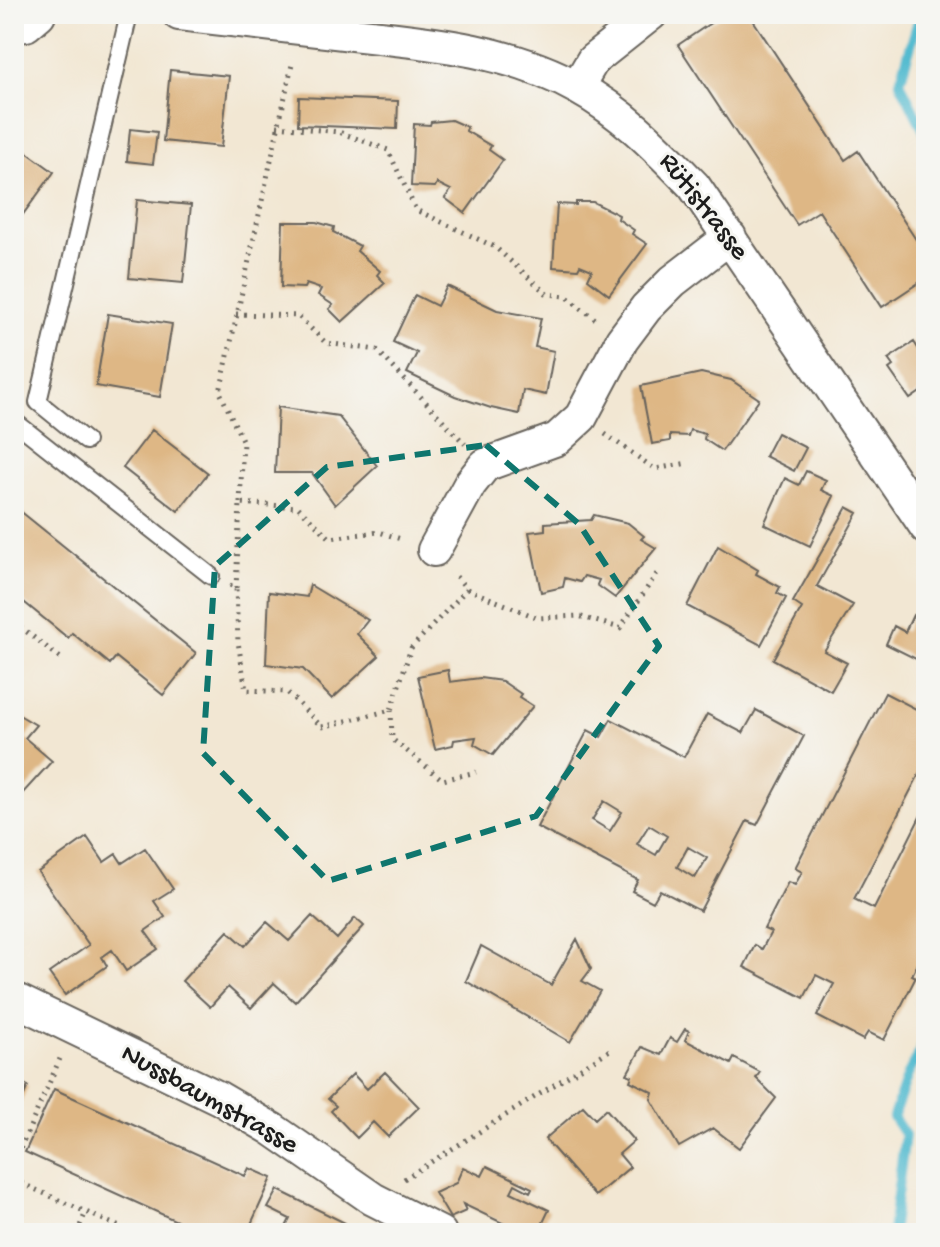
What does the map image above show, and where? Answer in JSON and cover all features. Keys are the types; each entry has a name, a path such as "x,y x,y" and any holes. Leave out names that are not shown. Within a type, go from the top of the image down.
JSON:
{"street":[{"path":"14,27 26,25 39,14"},
{"name":"Rütistrasse","path":"179,14 420,41 487,53 527,65 577,87 614,110 651,141 694,186 926,527"},
{"path":"577,87 593,60 651,14"},
{"path":"434,550 470,484 485,465 557,439 581,417 622,340 646,308 673,281 730,237"},
{"name":"Nussbaumstrasse","path":"14,999 219,1098 272,1129 373,1199 440,1233"}],"lane":[{"path":"86,441 38,402 129,14"},
{"path":"14,421 211,576"}],"path":[{"path":"301,28 220,392 243,442 236,588 238,642 246,690 287,692 322,727 391,710"},
{"path":"277,126 339,132 388,150 416,210 495,247 547,294 566,296 622,340"},
{"path":"236,314 298,316 326,343 377,350 443,422"},
{"path":"581,417 655,469 688,463"},
{"path":"240,503 298,507 330,538 379,532 434,550 467,589 538,618 578,616 620,628 660,569"},
{"path":"211,576 236,588"},
{"path":"467,589 411,648 391,710 392,739 443,780 476,772"},
{"path":"14,622 63,660"},
{"path":"14,1163 74,1027"},
{"path":"373,1199 613,1048"},
{"path":"14,1180 133,1233"},
{"path":"77,1233 86,1212"}],"highlighted area":[{"path":"486,445 579,524 659,646 536,816 328,881 203,753 215,566 327,467"}],"building":[{"path":"724,14 749,14 845,160 858,151 926,255 926,278 882,307 819,211 797,225 678,45"},
{"path":"170,70 229,76 221,147 163,141"},
{"path":"299,97 398,101 397,129 298,125"},
{"path":"451,120 467,127 466,131 491,146 489,150 503,160 465,213 445,198 451,190 437,183 435,187 411,186 414,124 430,125 431,122"},
{"path":"130,129 157,132 153,164 127,161"},
{"path":"14,143 54,172 21,217 14,212"},
{"path":"137,200 191,205 183,283 129,278"},
{"path":"576,202 593,202 619,215 618,219 634,230 632,234 647,244 609,295 588,279 592,270 580,265 578,269 553,267 557,204 576,205"},
{"path":"283,222 316,222 334,227 333,232 360,246 357,251 380,271 377,275 385,283 342,322 329,309 333,305 318,295 321,289 306,284 304,288 281,287"},
{"path":"447,286 497,310 541,318 535,347 554,351 546,395 523,390 519,414 455,396 407,373 417,353 393,342 415,295 437,306"},
{"path":"108,314 172,324 160,397 96,386"},
{"path":"914,342 921,353 926,350 926,388 910,399 889,369 893,366 888,359"},
{"path":"701,373 731,380 759,399 722,451 704,439 705,434 690,430 688,436 670,435 670,441 652,444 641,386"},
{"path":"278,407 338,416 377,466 335,505 312,473 275,473"},
{"path":"152,430 208,473 178,511 123,468"},
{"path":"777,433 806,448 794,471 765,456"},
{"path":"806,471 826,480 821,490 834,496 810,546 764,524 785,478 799,485"},
{"path":"14,506 196,653 163,695 116,657 110,664 72,633 68,638 14,594"},
{"path":"847,507 858,513 817,586 853,605 824,651 847,663 831,691 773,659 802,608 793,602"},
{"path":"594,515 628,523 644,536 641,539 656,548 615,598 597,585 599,580 584,576 580,582 565,578 563,587 541,592 529,532 545,530 545,523 591,520"},
{"path":"718,546 758,570 756,574 780,587 777,593 786,598 761,645 687,606"},
{"path":"310,585 368,620 357,634 379,656 332,699 303,669 266,664 269,592 307,597"},
{"path":"913,615 926,633 926,664 886,644 894,626 905,632"},
{"path":"448,670 450,682 480,678 502,681 533,706 493,755 474,744 476,737 454,740 453,745 435,749 418,676"},
{"path":"885,693 926,714 926,761 854,899 874,909 926,805 926,948 912,975 916,977 884,1040 868,1032 863,1040 817,1016 834,984 816,975 804,998 744,967 755,945 762,949 771,932 764,929 788,882 795,885 802,872 795,868"},
{"path":"756,710 804,736 757,825 747,821 700,911 660,890 653,902 632,891 638,880 537,827 588,730 601,737 611,719 684,757 707,714 743,733","holes":["604,801 622,812 610,831 592,820","649,825 667,836 656,855 637,844","688,847 707,858 695,878 677,867"]},
{"path":"14,712 36,725 25,738 52,761 22,794 14,788"},
{"path":"87,837 104,862 116,854 122,863 145,848 173,889 154,901 165,917 145,931 158,949 126,971 112,950 102,957 107,966 65,995 49,973 89,945 38,872"},
{"path":"312,916 337,939 355,918 364,926 295,1002 274,983 251,1008 228,987 210,1007 182,981 228,931 245,946 267,922 289,941"},
{"path":"577,939 591,969 582,981 600,991 570,1042 466,981 481,946 551,985"},
{"path":"685,1029 689,1031 685,1040 731,1064 734,1058 760,1072 756,1078 776,1098 739,1148 713,1128 679,1147 651,1099 653,1092 630,1081 632,1076 627,1074 642,1047 661,1055 670,1038 677,1042"},
{"path":"385,1072 419,1107 388,1137 373,1122 357,1138 331,1111 336,1106 328,1099 353,1074 367,1089"},
{"path":"14,1079 28,1086 14,1118"},
{"path":"54,1089 245,1176 249,1168 272,1178 247,1233 233,1233 222,1228 219,1233 203,1233 25,1152"},
{"path":"583,1106 595,1119 606,1109 634,1141 619,1154 630,1167 595,1196 545,1139"},
{"path":"487,1166 532,1188 530,1192 515,1184 511,1192 549,1210 538,1233 513,1233 513,1228 463,1204 466,1211 450,1218 435,1193 456,1183 463,1167 482,1176"},
{"path":"278,1190 345,1223 340,1233 283,1233 290,1219 268,1208"}],"waterway":[{"path":"920,14 900,82 926,135"},
{"path":"892,1233 905,1135 893,1117 909,1072 926,1039"}]}
